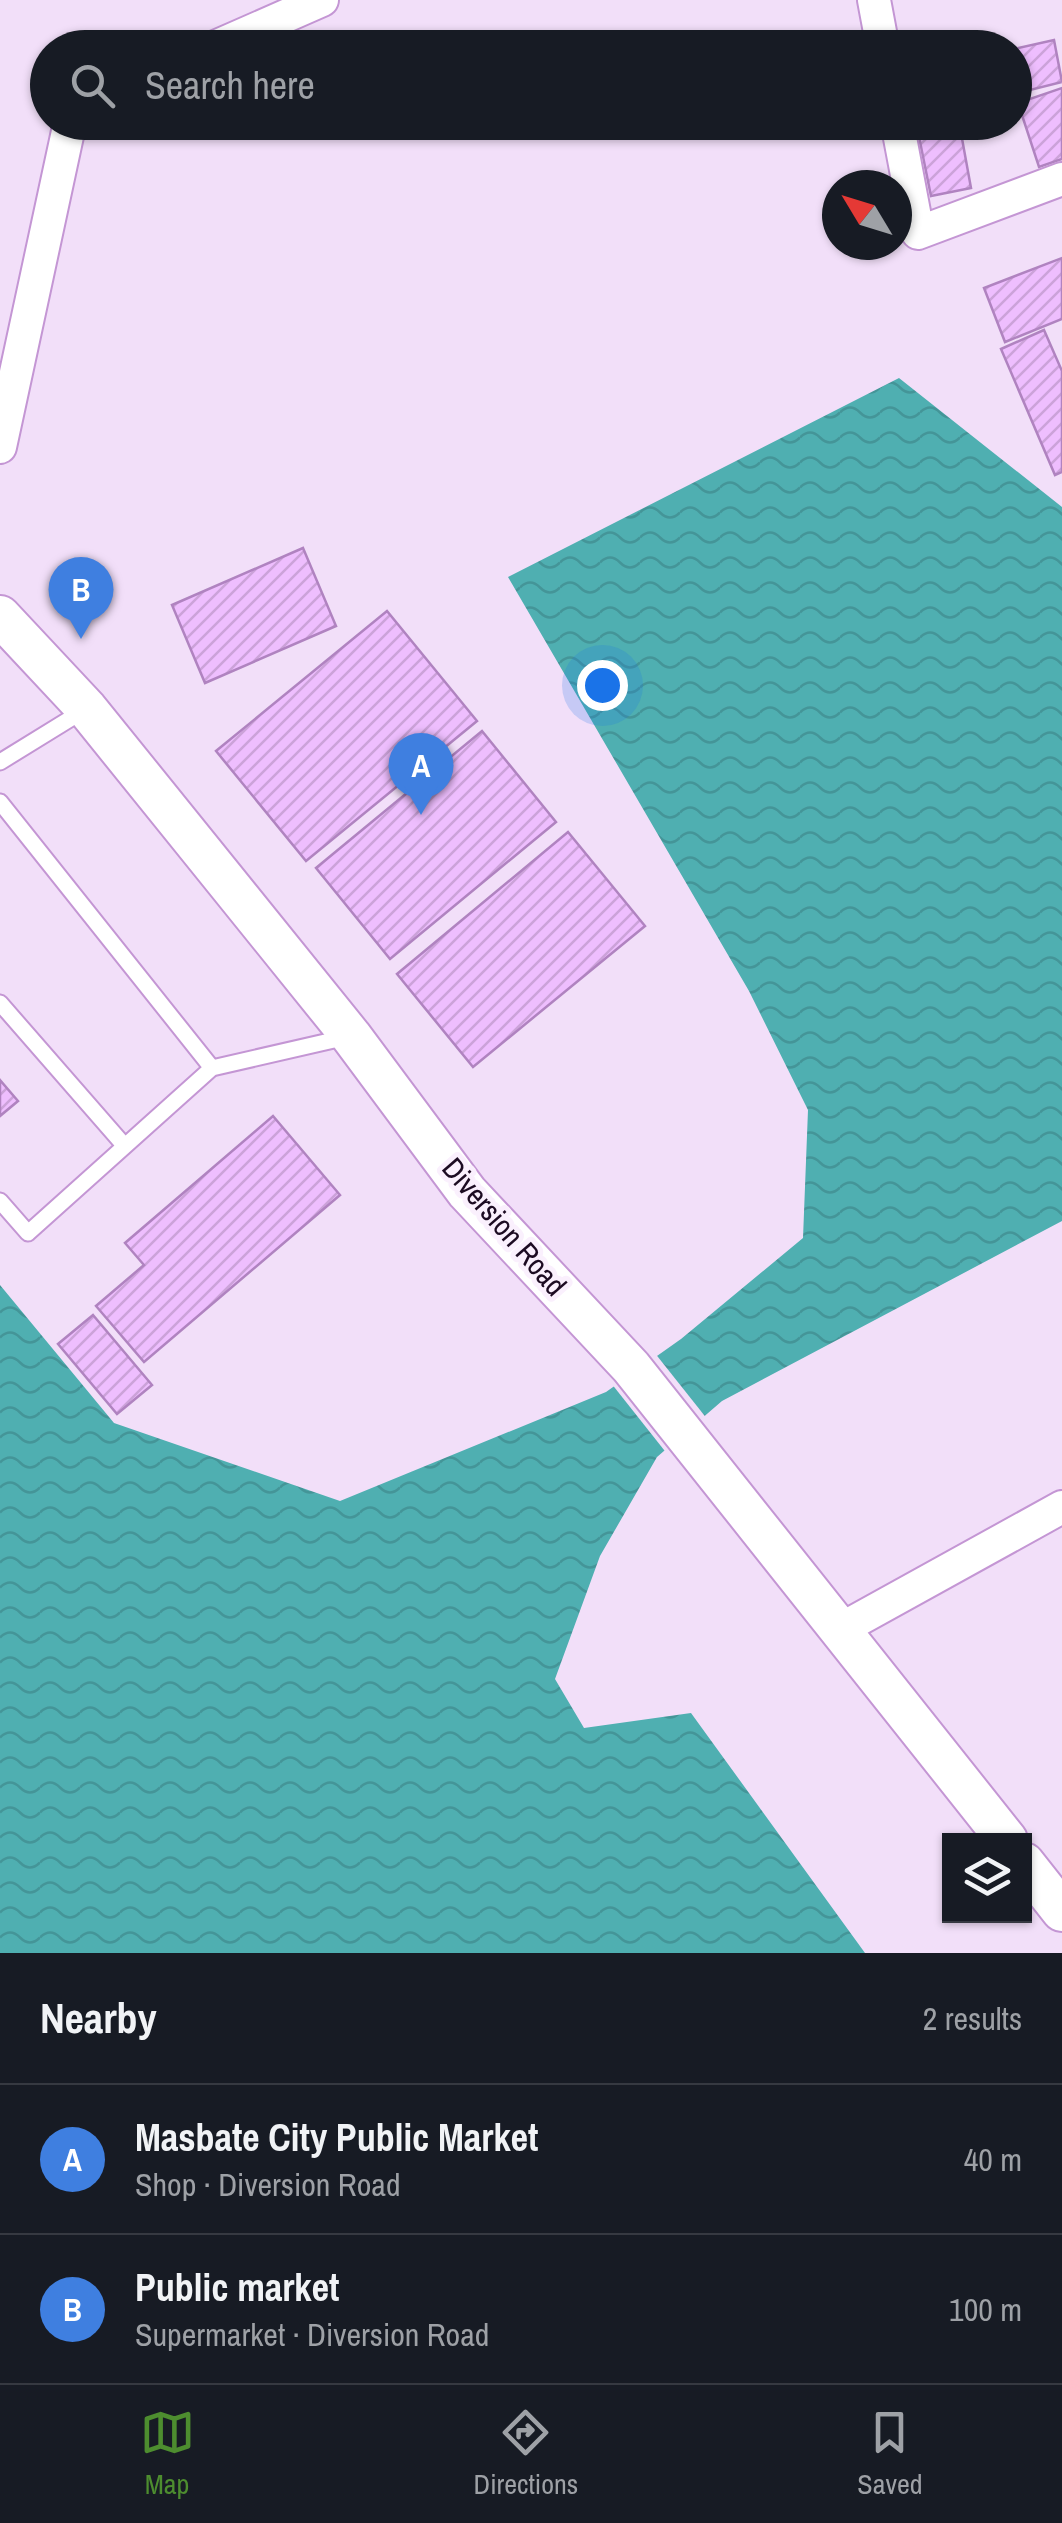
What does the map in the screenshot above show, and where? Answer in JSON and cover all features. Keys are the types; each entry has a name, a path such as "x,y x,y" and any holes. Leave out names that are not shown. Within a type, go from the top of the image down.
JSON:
{"street":[{"path":"254,30 322,0"},
{"path":"874,0 880,30"},
{"path":"0,448 66,140"},
{"path":"900,140 918,233 1062,179"},
{"name":"Diversion Road","path":"0,616 87,709 352,1036 467,1192 631,1367 1002,1833"},
{"path":"842,1628 1062,1507"},
{"path":"1032,1873 1062,1911"}],"lane":[{"path":"0,762 87,709"},
{"path":"0,802 212,1068"},
{"path":"0,1002 123,1144"},
{"path":"0,1201 28,1232 212,1068 352,1036"}],"water":[{"path":"899,378 1062,507 1062,1221 722,1401 657,1457 600,1556 555,1679 584,1728 691,1713 865,1953 0,1953 0,1285 114,1423 340,1501 606,1392 681,1339 803,1238 808,1110 749,991 508,577"}],"pier":[{"path":"654,1352 708,1420 668,1455 611,1383"}],"building":[{"path":"1054,40 1062,82 1032,90 1032,45"},
{"path":"1062,88 1062,159 1039,167 1030,140 1032,98"},
{"path":"920,140 962,140 971,188 931,196"},
{"path":"1062,258 1062,319 1005,342 984,288"},
{"path":"1044,330 1062,371 1062,472 1055,475 1001,349"},
{"path":"303,548 336,626 205,683 172,605"},
{"path":"387,611 477,721 306,861 216,751"},
{"path":"482,731 556,822 390,959 316,868"},
{"path":"568,832 645,926 473,1067 397,974"},
{"path":"0,1080 18,1101 0,1116"},
{"path":"273,1116 340,1195 144,1362 96,1306 144,1265 125,1243"},
{"path":"93,1315 152,1385 117,1414 58,1344"}],"place":[{"name":"Public market","path":"81,639"},
{"name":"Masbate City Public Market","path":"421,815"}]}
